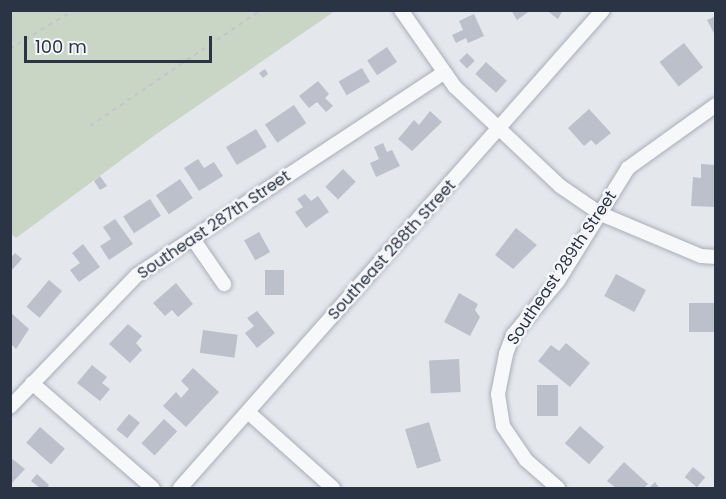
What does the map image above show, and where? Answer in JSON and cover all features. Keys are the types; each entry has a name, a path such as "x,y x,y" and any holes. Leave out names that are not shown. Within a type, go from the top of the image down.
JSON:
{"street":[{"path":"401,10 443,73 471,105 560,186 601,214 692,253 716,257"},
{"name":"Southeast 288th Street","path":"180,489 603,10"},
{"name":"Southeast 287th Street","path":"10,407 118,293 193,238 443,73"},
{"name":"Southeast 289th Street","path":"558,489 513,446 498,406 500,372 513,335 558,281 628,168 716,105"},
{"path":"193,238 224,285"},
{"path":"32,383 153,489"},
{"path":"248,412 333,489"}],"path":[{"path":"10,50 74,10"},
{"path":"90,126 261,10"}],"green space":[{"path":"11,10 335,11 155,135 16,238 10,233"}],"building":[{"path":"511,10 531,10 517,20"},
{"path":"546,10 563,10 558,19"},
{"path":"474,14 484,36 468,43 466,38 456,43 452,35 463,30 459,21"},
{"path":"716,16 716,37 707,20"},
{"path":"684,43 703,67 679,87 660,62"},
{"path":"387,47 397,62 377,75 367,60"},
{"path":"467,53 475,61 467,69 459,61"},
{"path":"486,62 507,81 496,93 475,74"},
{"path":"362,68 370,82 347,95 339,82"},
{"path":"265,69 268,74 263,78 259,73"},
{"path":"318,81 329,94 325,98 333,106 326,112 317,102 309,108 299,96"},
{"path":"294,105 306,123 277,143 265,125"},
{"path":"589,109 611,133 596,145 591,140 584,146 568,128"},
{"path":"430,111 442,122 412,151 398,139 414,120 419,125"},
{"path":"256,129 267,147 237,165 226,147"},
{"path":"383,143 387,152 392,150 400,166 376,177 370,163 379,159 374,147"},
{"path":"198,159 204,168 214,162 223,176 199,191 184,168"},
{"path":"701,164 716,165 716,207 691,206 693,177 701,178"},
{"path":"343,169 356,182 338,199 325,187"},
{"path":"100,176 107,186 100,190 94,181"},
{"path":"180,179 193,198 169,214 156,195"},
{"path":"305,194 311,201 318,196 329,212 306,228 295,212 303,207 297,199"},
{"path":"150,199 161,216 134,233 123,216"},
{"path":"115,219 133,244 109,260 100,246 111,239 103,227"},
{"path":"516,228 537,245 513,269 495,255"},
{"path":"259,232 270,252 255,260 244,240"},
{"path":"83,244 100,267 79,282 70,270 80,263 72,253"},
{"path":"15,253 22,259 10,272 10,258"},
{"path":"265,270 284,270 284,295 265,295"},
{"path":"616,274 646,290 634,312 604,296"},
{"path":"49,280 62,291 40,318 27,307"},
{"path":"176,283 193,304 178,317 172,310 165,316 153,303"},
{"path":"459,293 478,304 475,310 480,317 470,336 444,322"},
{"path":"689,303 716,303 716,332 689,332"},
{"path":"257,311 275,333 257,348 245,333 254,326 247,318"},
{"path":"10,312 29,329 16,349 10,343"},
{"path":"128,324 142,336 136,343 142,350 130,363 109,344"},
{"path":"203,330 238,335 234,358 200,353"},
{"path":"566,343 590,363 570,387 538,361 551,345 559,351"},
{"path":"459,359 461,392 431,394 429,361"},
{"path":"92,365 107,377 102,383 110,389 100,401 77,383"},
{"path":"193,368 219,392 186,427 163,406 176,392 181,398 189,389 181,381"},
{"path":"537,385 558,385 558,416 537,416"},
{"path":"129,414 140,423 127,438 116,430"},
{"path":"164,419 177,431 155,455 141,443"},
{"path":"429,422 441,461 417,469 405,429"},
{"path":"580,426 604,447 589,464 565,443"},
{"path":"40,427 65,449 51,464 26,443"},
{"path":"10,457 25,469 10,485"},
{"path":"624,462 648,484 644,488 616,488 607,481"},
{"path":"693,467 705,477 697,487 685,477"},
{"path":"37,474 49,485 47,488 40,488 31,481"},
{"path":"655,482 659,488 649,488"}]}
